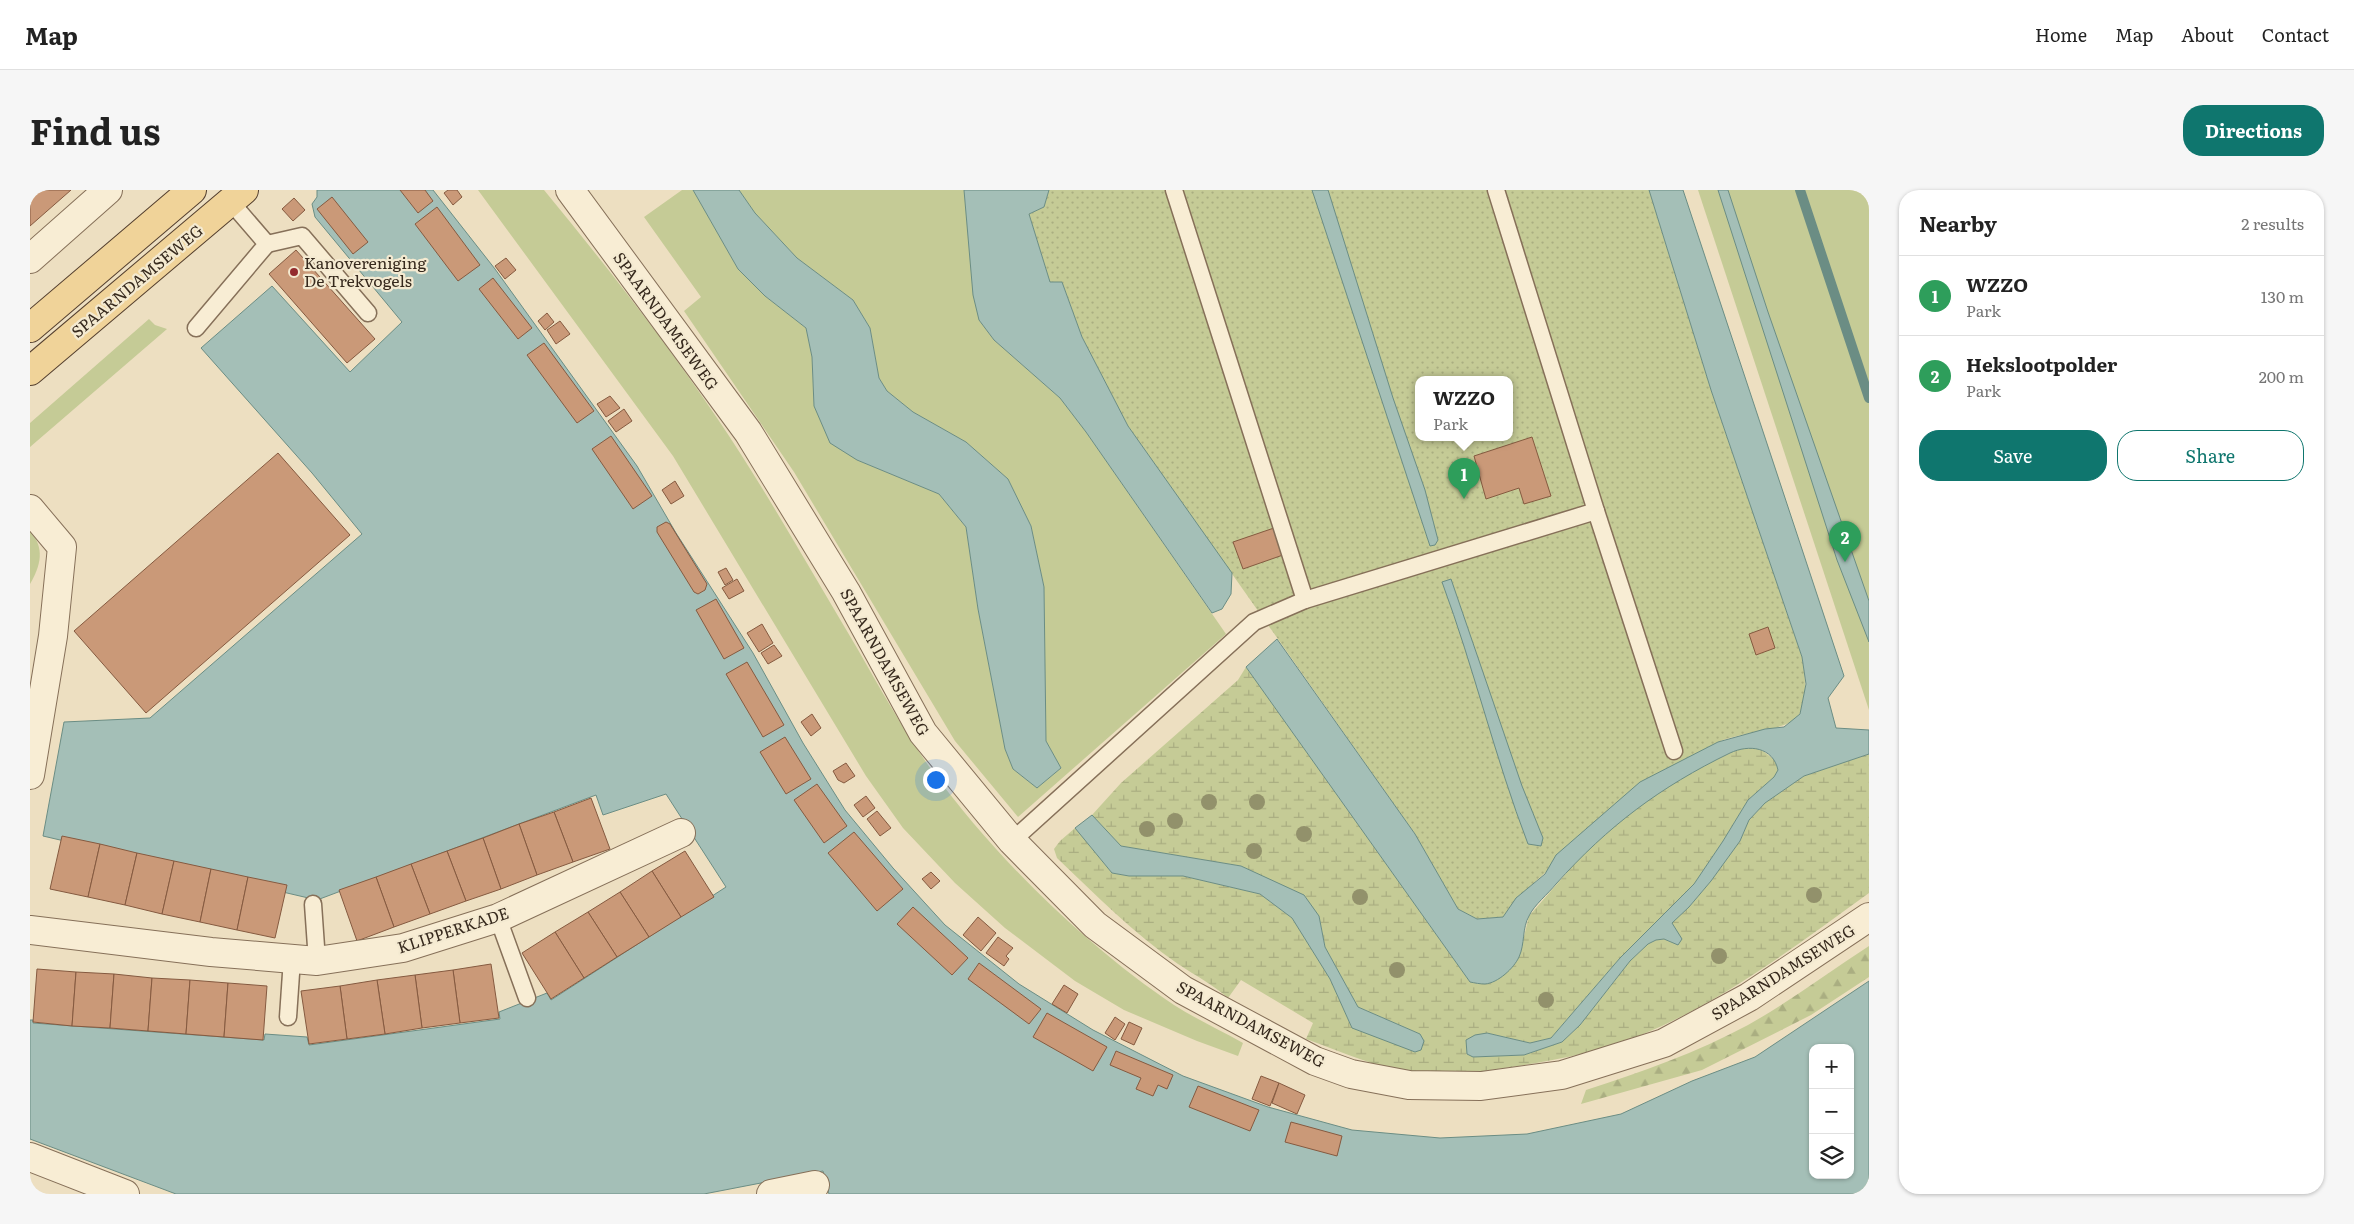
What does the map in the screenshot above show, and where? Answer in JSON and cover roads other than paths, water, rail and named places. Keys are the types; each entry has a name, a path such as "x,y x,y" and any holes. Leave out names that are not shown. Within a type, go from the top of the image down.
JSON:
{"main road":[{"name":"SPAARNDAMSEWEG","path":"30,328 192,190"},
{"name":"SPAARNDAMSEWEG","path":"30,371 237,196"}],"street":[{"path":"30,259 108,190"},
{"name":"SPAARNDAMSEWEG","path":"570,190 748,432 846,592 923,732 1012,841 1094,925 1183,990 1315,1061 1351,1074 1409,1085 1481,1086 1562,1075 1664,1043 1749,997 1869,917"},
{"path":"30,509 62,547 42,637 30,774"},
{"name":"KLIPPERKADE","path":"30,930 201,951 305,960 403,948 498,918 681,833"},
{"path":"30,1157 125,1194"},
{"path":"771,1194 815,1185"}],"lane":[{"path":"1174,190 1305,600"},
{"path":"1496,190 1596,511 1674,751"},
{"path":"237,196 267,244"},
{"path":"196,328 267,244 302,236 368,313"},
{"path":"1012,841 1254,622 1305,600 1596,511"},
{"path":"288,1017 305,960 313,904"},
{"path":"498,918 527,998"}],"water":[{"path":"317,190 433,190 495,269 637,466 676,533 753,653 803,743 845,810 893,868 945,925 1019,984 1093,1030 1183,1076 1268,1107 1352,1130 1440,1138 1527,1134 1621,1114 1692,1081 1755,1057 1869,981 1869,1194 829,1194 823,1171 704,1194 176,1194 30,1139 30,1020 33,1020 33,1023 264,1040 265,1034 307,1037 309,1045 500,1019 499,1012 547,993 551,1000 726,887 666,794 603,815 596,795 317,900 43,836 64,722 150,718 362,534 312,473 201,348 272,286 350,372 402,322 315,217 312,204 317,197"},
{"path":"693,190 739,190 755,213 797,258 853,300 870,328 879,378 887,391 913,412 966,442 1008,479 1031,526 1044,587 1046,741 1061,768 1037,788 1013,769 1005,749 978,609 966,527 939,494 857,460 830,443 814,406 812,357 806,328 765,296 738,269"},
{"path":"964,190 1049,190 1044,207 1029,214 1050,282 1062,282 1082,337 1128,426 1232,573 1231,594 1222,609 1212,613 1086,432 1060,398 994,340 979,320 973,295"},
{"path":"1312,190 1328,190 1393,398 1425,490 1438,540 1435,545 1430,546"},
{"path":"1649,190 1683,190 1844,676 1828,698 1836,728 1869,730 1869,754 1804,776 1765,803 1749,820 1740,841 1711,881 1689,907 1672,923 1682,939 1678,945 1664,939 1648,944 1630,961 1580,1025 1562,1042 1524,1055 1473,1057 1467,1054 1466,1040 1475,1035 1487,1033 1530,1043 1551,1038 1620,958 1694,884 1748,800 1774,777 1778,770 1775,762 1766,752 1752,748 1737,750 1705,766 1658,794 1615,826 1595,844 1534,908 1527,921 1519,957 1509,970 1500,978 1490,983 1470,982 1246,667 1277,639 1415,834 1458,909 1477,919 1503,917 1516,898 1545,874 1556,855 1640,782 1718,742 1765,729 1784,727 1800,714 1806,684 1802,657 1711,390"},
{"path":"1718,190 1728,190 1768,312 1869,601 1869,642 1837,560"},
{"path":"1451,579 1522,786 1543,838 1541,846 1528,844 1516,812 1454,614 1442,582"},
{"path":"1092,815 1121,846 1241,866 1304,895 1319,916 1325,947 1358,1007 1420,1034 1424,1041 1421,1050 1415,1052 1352,1028 1330,979 1292,918 1260,894 1183,876 1129,876 1112,873 1075,828"}],"waterway":[{"path":"1800,190 1869,398"}],"place":[{"name":"Kanovereniging De Trekvogels","path":"294,272"},
{"name":"WZZO","path":"1464,499"},
{"name":"Hekslootpolder","path":"1845,562"}]}
